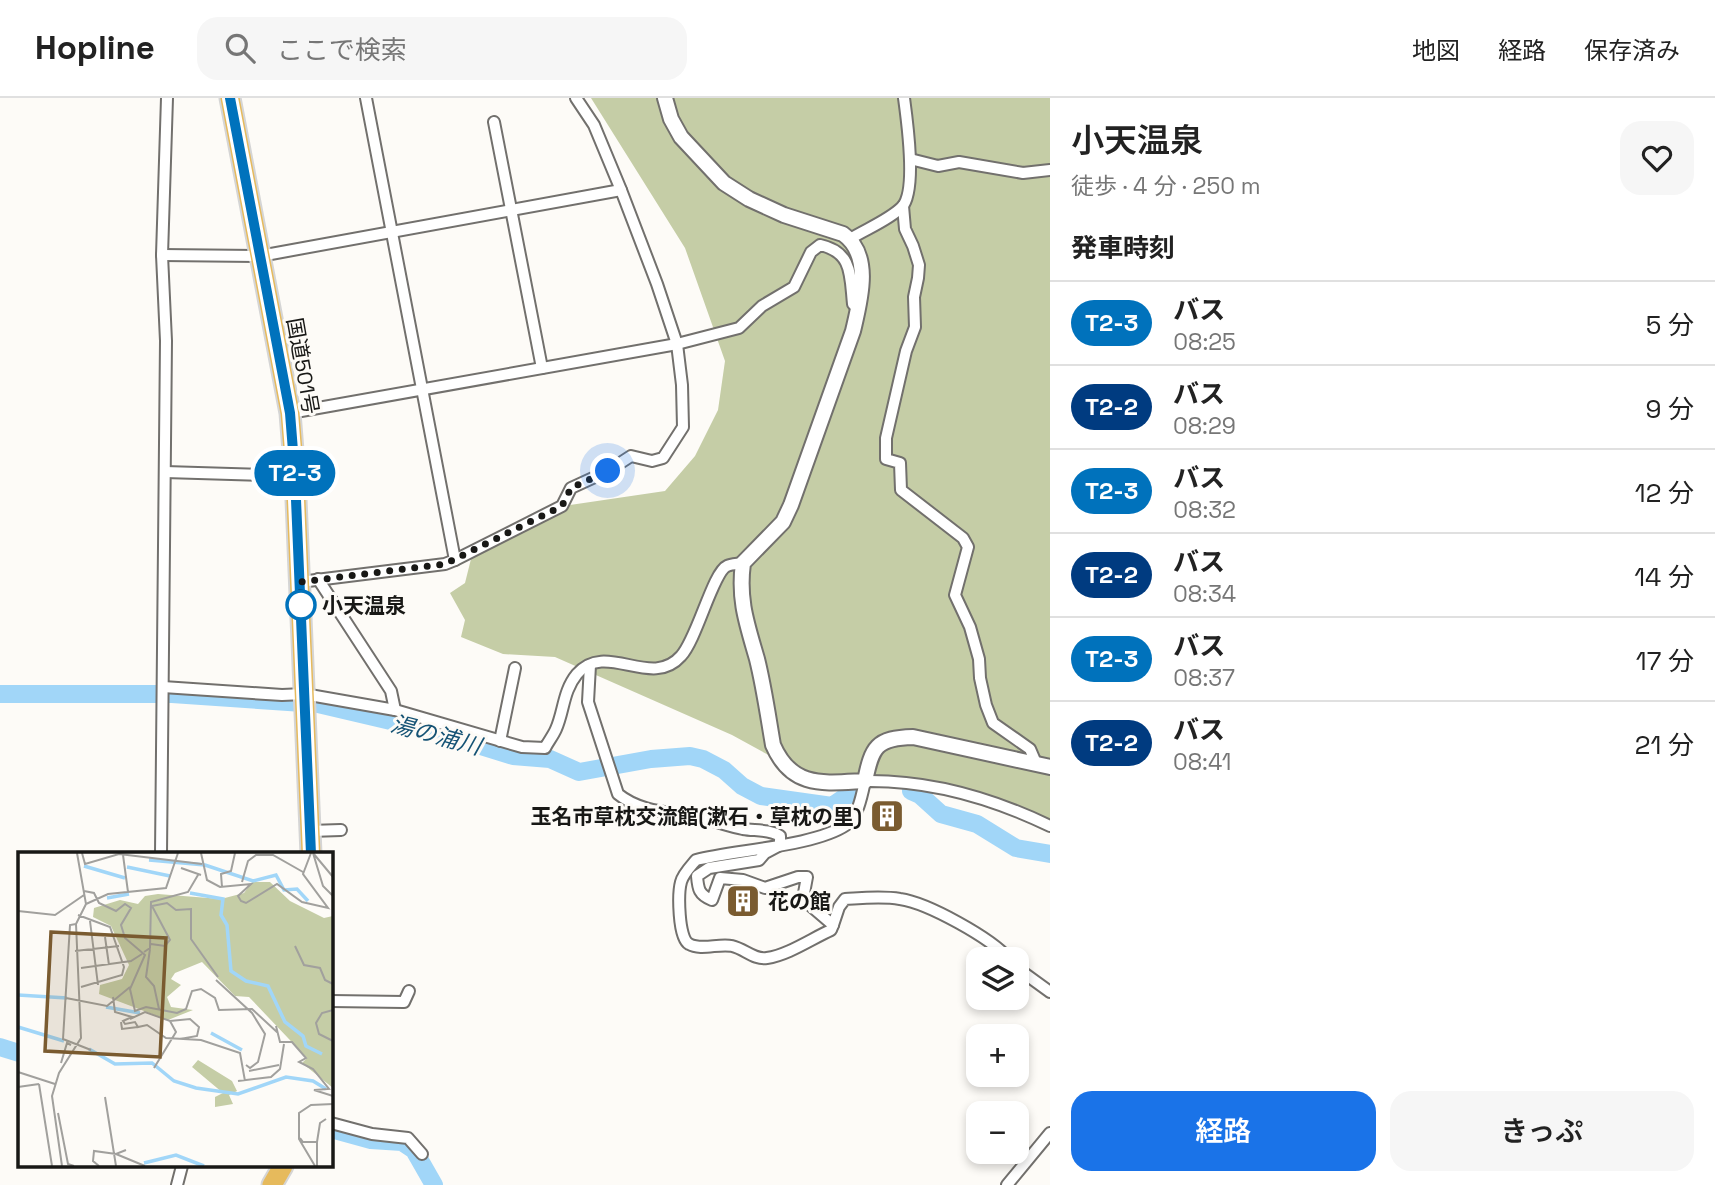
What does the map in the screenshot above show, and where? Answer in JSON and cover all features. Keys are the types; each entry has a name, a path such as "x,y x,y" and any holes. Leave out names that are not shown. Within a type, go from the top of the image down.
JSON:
{"highway":[{"name":"国道501号","path":"230,98 290,413 295,476 309,580 304,699 311,852"}],"street":[{"path":"161,852 166,341 162,255 167,98"},
{"path":"366,98 455,560"},
{"path":"395,710 391,691 309,580 445,564 455,560 562,506 571,488 608,471 631,456 652,461 663,458 683,427 677,344 621,190 593,125 576,98"},
{"path":"162,693 282,695 395,710 522,747 545,748 557,728 564,696 578,673 601,662 623,663 654,670 670,667 683,654 699,624 718,575 726,566 743,563 783,522 792,505 858,309 862,277 861,261 850,239 831,229 783,215 749,199 724,183 681,137 671,119 665,98"},
{"path":"904,98 910,159 908,194 903,206 905,229 914,246 919,265 914,297 915,327 906,351 886,438 886,459 900,463 901,490 964,538 968,547 955,595 970,627 979,659 986,705 993,723 1030,749 1043,765"},
{"path":"494,122 542,368"},
{"path":"910,159 937,166 959,162 1023,173 1050,170"},
{"path":"162,255 260,256 621,190"},
{"path":"850,239 903,206"},
{"path":"290,413 677,344 739,328 762,306 794,286 811,252 820,246 832,248 846,262 850,269 853,304 858,309"},
{"path":"164,472 295,476"},
{"path":"743,563 742,601 747,630 757,659 773,745 779,758 800,779 811,782 894,781 951,790 998,804 1050,826"},
{"path":"590,665 588,702 618,794 628,802 653,810 741,829 774,832 780,836 780,845"},
{"path":"500,741 515,668"},
{"path":"998,947 918,903 899,899 845,899 839,907 831,930 778,955 765,959 731,946 702,947 689,944 683,938 680,912 681,880 696,860 825,835 848,824 861,801 870,754 885,741 896,737 932,740 1043,765"},
{"path":"310,831 341,830"},
{"path":"780,845 765,853 760,860 709,868 697,876 698,890 703,897 712,900 720,878 743,880 765,888 798,877 807,877 804,892 812,907 833,925"},
{"path":"1029,977 1050,992"},
{"path":"332,1001 404,1002 408,991"},
{"path":"332,1124 372,1134 408,1138 422,1154"},
{"path":"1007,1185 1050,1133"},
{"path":"177,1185 181,1168"}],"green space":[{"path":"591,98 1050,98 1050,820 994,797 935,781 884,775 803,774 732,735 555,657 503,654 461,637 465,620 450,593 465,583 471,559 570,505 665,491 695,456 718,410 725,361 685,248"}],"waterway":[{"name":"湯の浦川","path":"0,694 172,694 318,704 429,730 513,756 550,759 579,772 651,759 690,756 703,759 724,770 742,786 761,796 832,806 854,791"},
{"name":"湯の浦川","path":"911,791 920,795 941,814 977,824 1016,848 1050,854"},
{"path":"0,1047 18,1053"},
{"path":"332,1129 371,1140 402,1142 414,1150 434,1185"}],"bus line":[{"name":"T2-3","path":"230,98 290,413 311,852"}],"place":[{"name":"小天温泉","path":"301,605"},
{"name":"玉名市草枕交流館(漱石・草枕の里)","path":"887,816"},
{"name":"花の館","path":"743,901"}],"route":[{"path":"301,605 300,582 445,564 562,506 571,488 608,471"}]}
